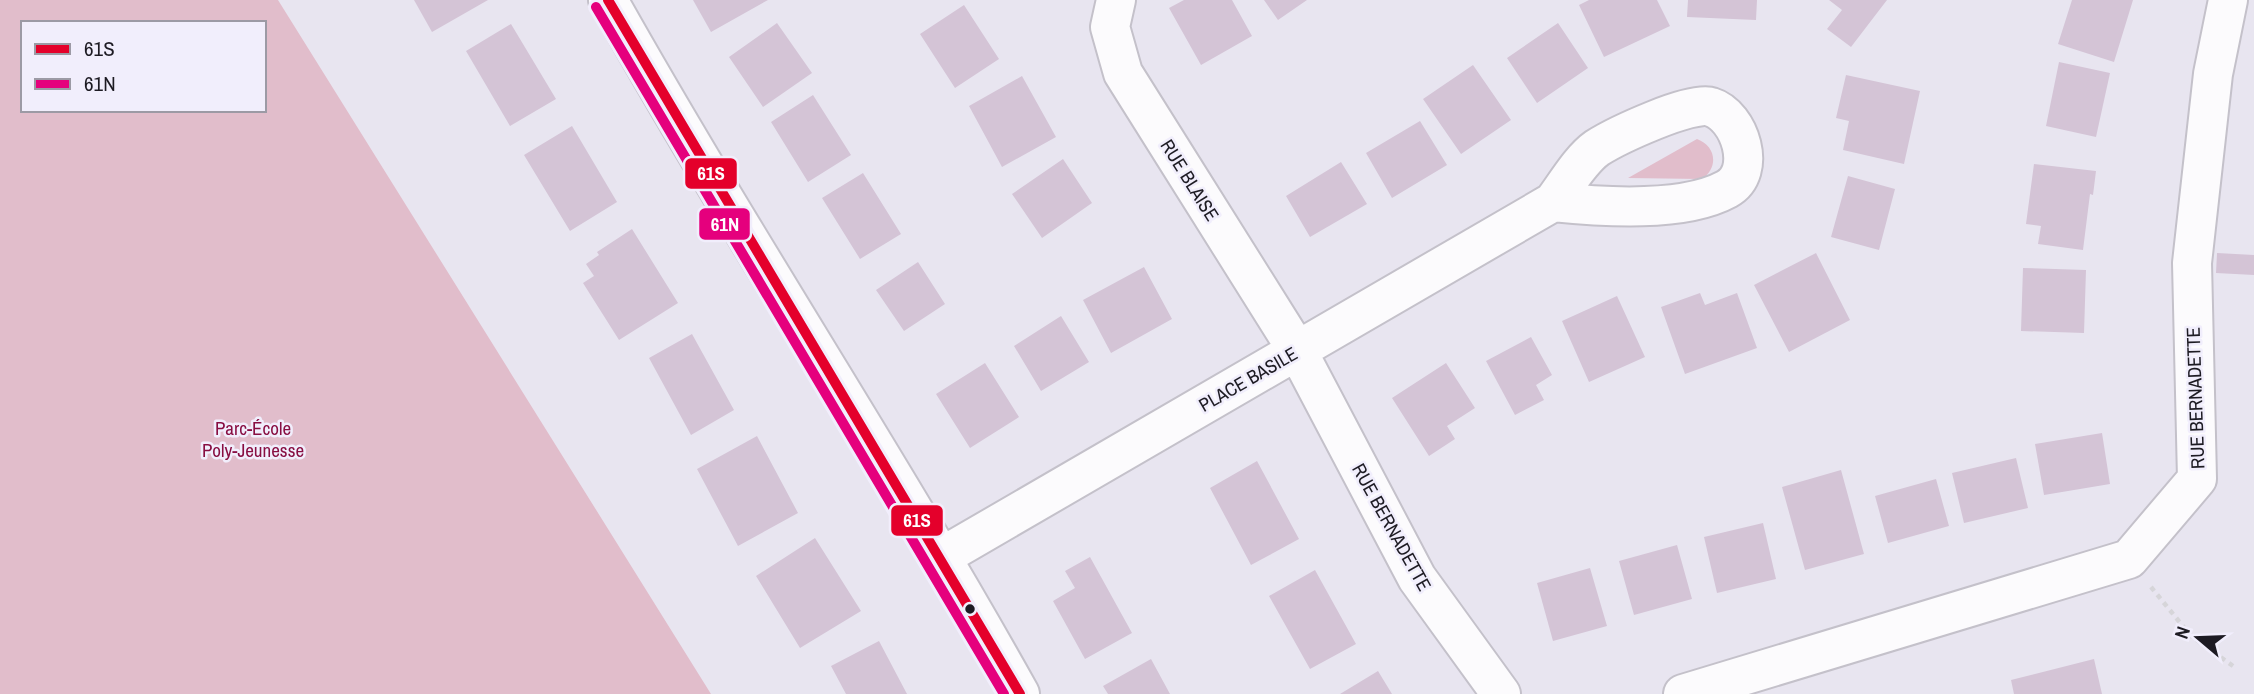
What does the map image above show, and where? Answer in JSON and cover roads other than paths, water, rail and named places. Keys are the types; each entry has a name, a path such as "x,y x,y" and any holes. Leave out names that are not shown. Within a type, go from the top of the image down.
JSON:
{"street":[{"path":"608,0 684,135 943,556 1020,694"},
{"name":"RUE BLAISE","path":"1116,0 1110,27 1123,74 1297,350"},
{"name":"RUE BERNADETTE","path":"1683,694 2129,559 2197,479 2192,262 2213,74 2228,0"},
{"name":"PLACE BASILE","path":"943,556 1553,201"},
{"name":"RUE BERNADETTE","path":"1297,350 1417,578 1501,694"}],"park label":[{"name":"Parc-École Poly-Jeunesse","path":"253,439"}]}
